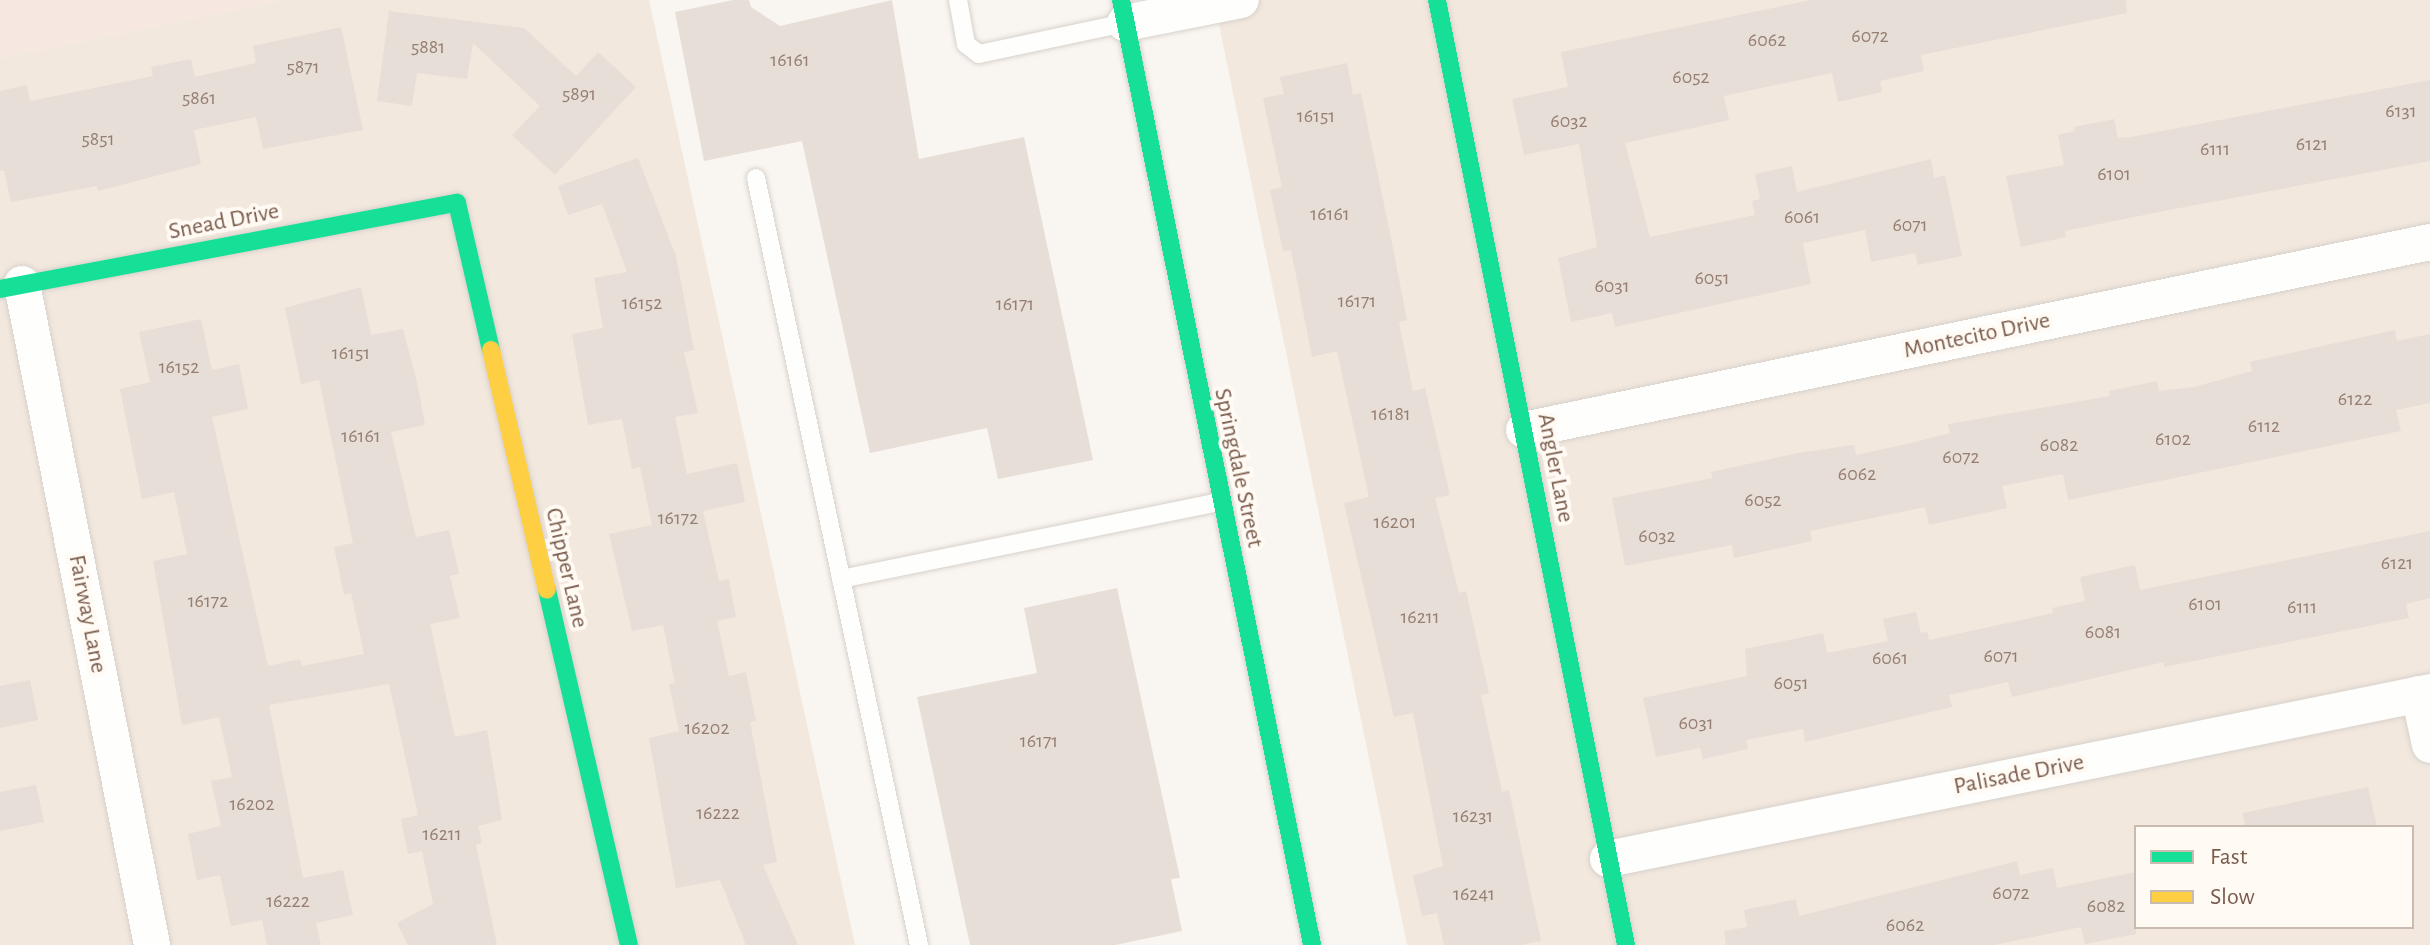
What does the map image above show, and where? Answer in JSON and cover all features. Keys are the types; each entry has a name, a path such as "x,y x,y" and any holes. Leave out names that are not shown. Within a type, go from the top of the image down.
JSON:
{"street":[{"path":"1123,11 1241,0"},
{"name":"Angler Lane","path":"1437,0 1626,945"},
{"name":"Springdale Street","path":"1123,11 1312,945"},
{"name":"Snead Drive","path":"11,286 457,203"},
{"name":"Chipper Lane","path":"457,203 629,945"},
{"name":"Montecito Drive","path":"1524,430 2430,242"},
{"name":"Fairway Lane","path":"11,286 152,945"},
{"path":"2424,693 2430,745"},
{"name":"Palisade Drive","path":"1608,859 2424,693"}],"lane":[{"path":"958,0 966,44 979,54 1123,11"},
{"path":"756,178 919,945"},
{"path":"841,579 1220,502"}],"shaded area":[{"path":"0,0 283,0 0,58"},
{"path":"283,0 649,0 855,945 0,945 0,58"},
{"path":"1214,0 2430,0 2430,945 1407,945"}],"building":[{"path":"733,0 749,0 751,7 780,26 892,0 919,159 1024,137 1093,460 998,479 987,428 870,453 802,141 704,161 675,12"},
{"path":"1811,0 2126,0 2127,13 1921,55 1924,71 1880,81 1882,92 1838,102 1832,73 1724,96 1729,120 1625,143 1650,237 1755,215 1752,201 1760,199 1755,174 1792,166 1797,192 1931,159 1934,178 1945,175 1962,256 1918,265 1915,253 1871,262 1865,230 1803,243 1811,284 1615,327 1612,313 1571,322 1558,258 1597,247 1579,144 1524,155 1512,99 1568,87 1561,52"},
{"path":"389,11 524,28 576,76 598,52 636,87 555,175 512,135 540,106 473,43 467,79 417,73 412,106 377,101"},
{"path":"341,27 363,130 263,149 256,117 194,130 201,164 98,191 97,186 11,202 4,171 0,171 0,91 27,85 30,101 153,76 151,67 191,59 195,77 256,63 253,46"},
{"path":"1347,63 1353,95 1361,93 1391,238 1407,320 1399,322 1413,391 1425,388 1450,495 1435,498 1459,593 1466,591 1489,693 1481,695 1502,792 1509,790 1541,941 1520,945 1444,945 1437,913 1422,916 1413,876 1443,866 1413,713 1394,717 1344,503 1369,497 1337,351 1312,357 1291,250 1283,251 1270,190 1282,187 1263,98 1284,94 1280,77"},
{"path":"2430,80 2430,161 2065,231 2066,237 2021,247 2006,176 2064,165 2058,135 2075,131 2074,127 2114,119 2118,138 2131,137"},
{"path":"638,158 676,256 694,350 684,352 698,413 675,417 687,474 737,463 745,502 703,511 719,581 729,579 736,617 717,621 729,676 746,672 756,721 750,722 777,862 763,865 798,945 746,945 720,880 676,888 649,738 679,731 669,684 675,683 663,625 632,631 609,534 652,525 640,467 632,469 622,419 588,425 572,334 603,328 594,278 627,272 602,204 568,215 558,186"},
{"path":"361,287 371,335 403,329 417,382 425,425 391,432 416,537 449,530 459,574 450,576 460,618 430,624 455,737 487,730 502,820 478,826 482,843 476,844 497,945 408,945 397,923 433,904 422,851 408,854 401,819 418,815 389,684 269,705 303,878 343,870 353,915 316,923 321,945 267,945 262,920 231,926 220,875 197,880 188,834 221,826 211,781 232,777 219,717 182,725 153,561 187,554 174,492 142,499 120,389 150,382 139,332 201,319 212,370 239,364 248,409 212,417 268,666 300,659 302,666 364,654 351,593 344,595 334,547 353,543 319,380 301,384 285,308"},
{"path":"2395,330 2397,341 2430,334 2430,403 2396,410 2401,431 2068,500 2063,474 2002,486 2007,508 1929,525 1925,507 1810,531 1812,541 1734,558 1732,545 1625,566 1612,498 1713,478 1711,472 1798,453 1854,445 1856,455 1950,433 1948,424 2110,396 2109,391 2157,381 2159,391 2194,387 2252,371 2250,362"},
{"path":"2430,531 2430,598 2406,604 2409,618 2164,667 2164,662 2012,697 2008,682 1949,695 1952,707 1805,742 1803,729 1746,740 1748,749 1703,759 1700,748 1656,757 1643,698 1747,676 1745,649 1823,633 1827,653 1888,641 1883,619 1916,612 1921,633 1927,632 1929,640 2053,613 2052,608 2085,601 2080,577 2135,565 2140,590"},
{"path":"1117,588 1180,878 1171,879 1182,931 1115,945 970,945 917,697 1037,673 1024,608"},
{"path":"30,680 38,720 0,728 0,686"},
{"path":"36,785 44,822 0,831 0,792"},
{"path":"2368,787 2377,825 2245,825 2243,813"},
{"path":"2017,861 2020,875 2053,868 2057,888 2134,872 2136,934 2085,944 2081,927 1994,945 1726,945 1724,931 1747,927 1744,910 1796,899 1799,916"}],"traffic: fast":[{"path":"1121,0 1312,945"},
{"path":"1437,0 1626,945"},
{"path":"0,289 457,203 491,350"},
{"path":"547,590 629,945"}],"traffic: slow":[{"path":"491,350 547,590"}]}
